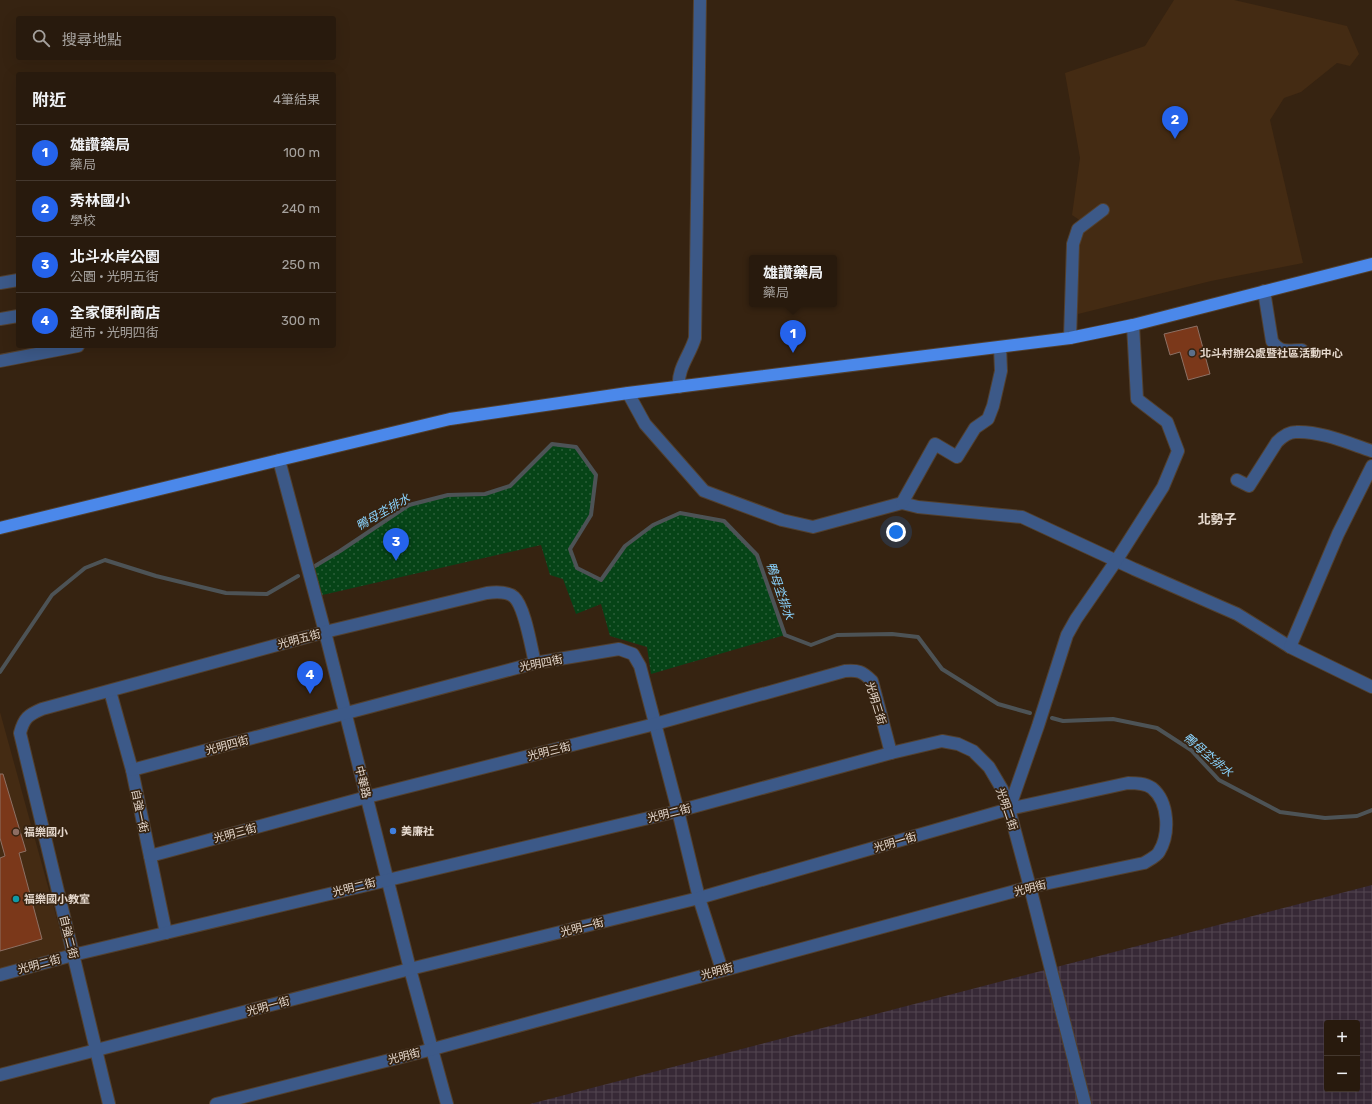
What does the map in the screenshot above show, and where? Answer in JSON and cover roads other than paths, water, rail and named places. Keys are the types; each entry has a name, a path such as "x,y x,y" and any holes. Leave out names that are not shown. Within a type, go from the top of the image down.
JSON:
{"main road":[{"path":"0,528 450,420 628,393 1070,338 1133,325 1264,290 1372,264"}],"street":[{"path":"679,387 678,378 692,349 695,338 700,0"},
{"path":"1070,338 1072,244 1078,229 1103,210"},
{"path":"0,283 16,280"},
{"path":"1264,290 1272,341 1276,348 1282,350 1302,350"},
{"path":"0,319 16,316"},
{"path":"1009,809 1038,726 1067,635 1076,618 1116,561 1163,487 1178,451 1167,422 1137,398 1133,325"},
{"path":"902,503 935,444 957,457 975,428 988,419 993,406 1001,371 1000,346"},
{"path":"0,362 68,348"},
{"path":"628,393 645,424 704,491 782,520 812,527 902,503 918,507 1022,517 1116,561 1237,614 1290,647 1372,687"},
{"path":"1237,480 1249,486 1277,442 1283,436 1295,432 1320,435 1372,451"},
{"name":"中華路","path":"279,460 325,632 410,969 447,1104"},
{"path":"1290,647 1338,534 1372,466"},
{"name":"光明五街","path":"23,722 31,714 42,709 325,632 487,593 499,592 513,596 521,606 535,662"},
{"name":"光明四街","path":"132,770 535,662 619,649 633,654 640,666 700,898 722,970"},
{"name":"光明三街","path":"150,856 367,797 655,724 845,671 855,670 864,673 872,681 891,753"},
{"name":"自強一街","path":"110,691 132,770 166,933"},
{"name":"自強二街","path":"23,722 20,733 109,1104"},
{"name":"光明二街","path":"0,975 73,955 387,879 678,811 891,753 942,741 958,744 973,751 989,767 1002,789 1009,809 1030,887 1085,1104"},
{"name":"光明一街","path":"0,1075 410,969 700,898 1009,809 1128,783 1141,784 1151,787 1160,796"},
{"name":"光明街","path":"216,1104 433,1049 1030,887 1144,862 1159,854 1165,840 1168,824 1160,796"}],"waterway":[{"name":"鴨母坔排水","path":"310,569 409,505 448,495 485,494 510,486 552,444 576,447 596,475 591,515 570,549 577,568 601,580 625,546 653,525 680,513 724,521 757,555 785,635 811,645 837,635 892,634 918,637 942,669 998,704 1030,713"},
{"name":"鴨母坔排水","path":"0,672 52,595 85,568 105,560 156,576 226,593 267,594 298,576"},
{"name":"鴨母坔排水","path":"1052,718 1063,721 1113,719 1157,728 1191,750 1219,780 1280,812 1325,818 1357,816 1372,810"}],"place":[{"name":"秀林國小","path":"1175,139"},
{"name":"雄讚藥局","path":"793,353"},
{"name":"北斗村辦公處暨社區活動中心","path":"1192,353"},
{"name":"北斗水岸公園","path":"396,561"},
{"name":"全家便利商店","path":"310,694"},
{"name":"美廉社","path":"393,831"},
{"name":"福樂國小","path":"16,832"},
{"name":"福樂國小教室","path":"16,899"}],"district":[{"name":"北勢子","path":"1217,519"}]}
